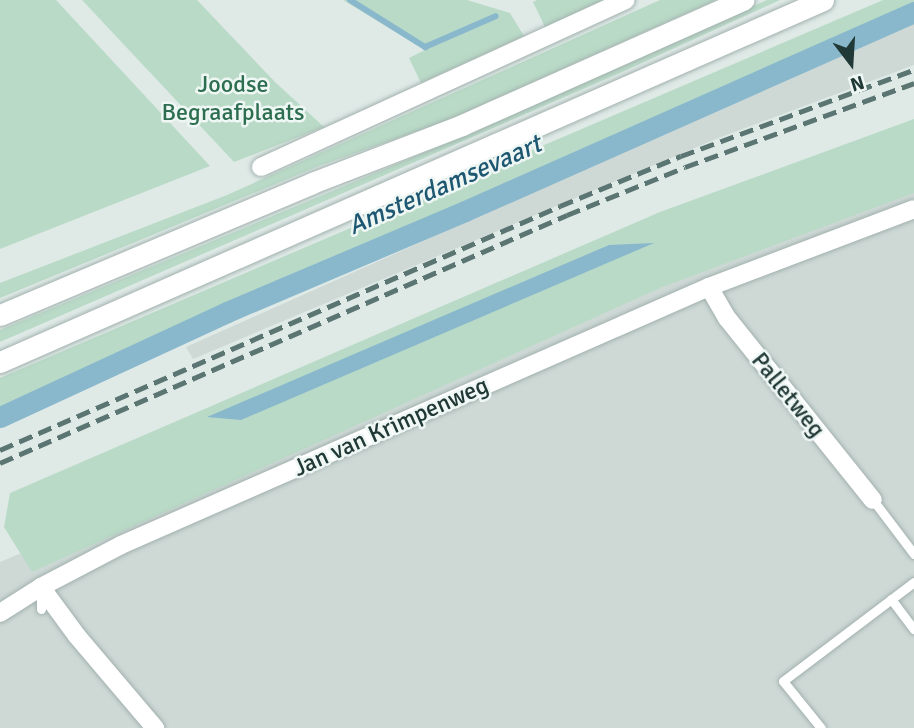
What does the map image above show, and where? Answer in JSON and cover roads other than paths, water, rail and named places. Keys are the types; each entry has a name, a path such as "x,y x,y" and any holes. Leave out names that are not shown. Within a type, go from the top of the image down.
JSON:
{"main road":[{"path":"0,315 312,183 462,125 743,0"},
{"path":"0,362 823,0"}],"street":[{"path":"261,167 626,0"},
{"name":"Jan van Krimpenweg","path":"0,613 40,587 121,545 709,287 914,209"},
{"name":"Palletweg","path":"709,287 727,318 873,499"},
{"path":"40,587 77,636 155,728"}],"lane":[{"path":"873,499 914,554"},
{"path":"821,728 783,681 914,582"},
{"path":"40,587 41,610"},
{"path":"891,599 914,629"}],"water":[{"path":"654,243 241,420 207,417 609,245"}],"waterway":[{"path":"350,0 425,47 496,16"},
{"name":"Amsterdamsevaart","path":"0,417 227,312 465,211 914,12"}],"railway":[{"path":"0,450 560,206 681,156 914,70"},
{"path":"0,463 567,215 685,167 914,83"}],"park label":[{"name":"Joodse Begraafplaats","path":"233,99"}]}
